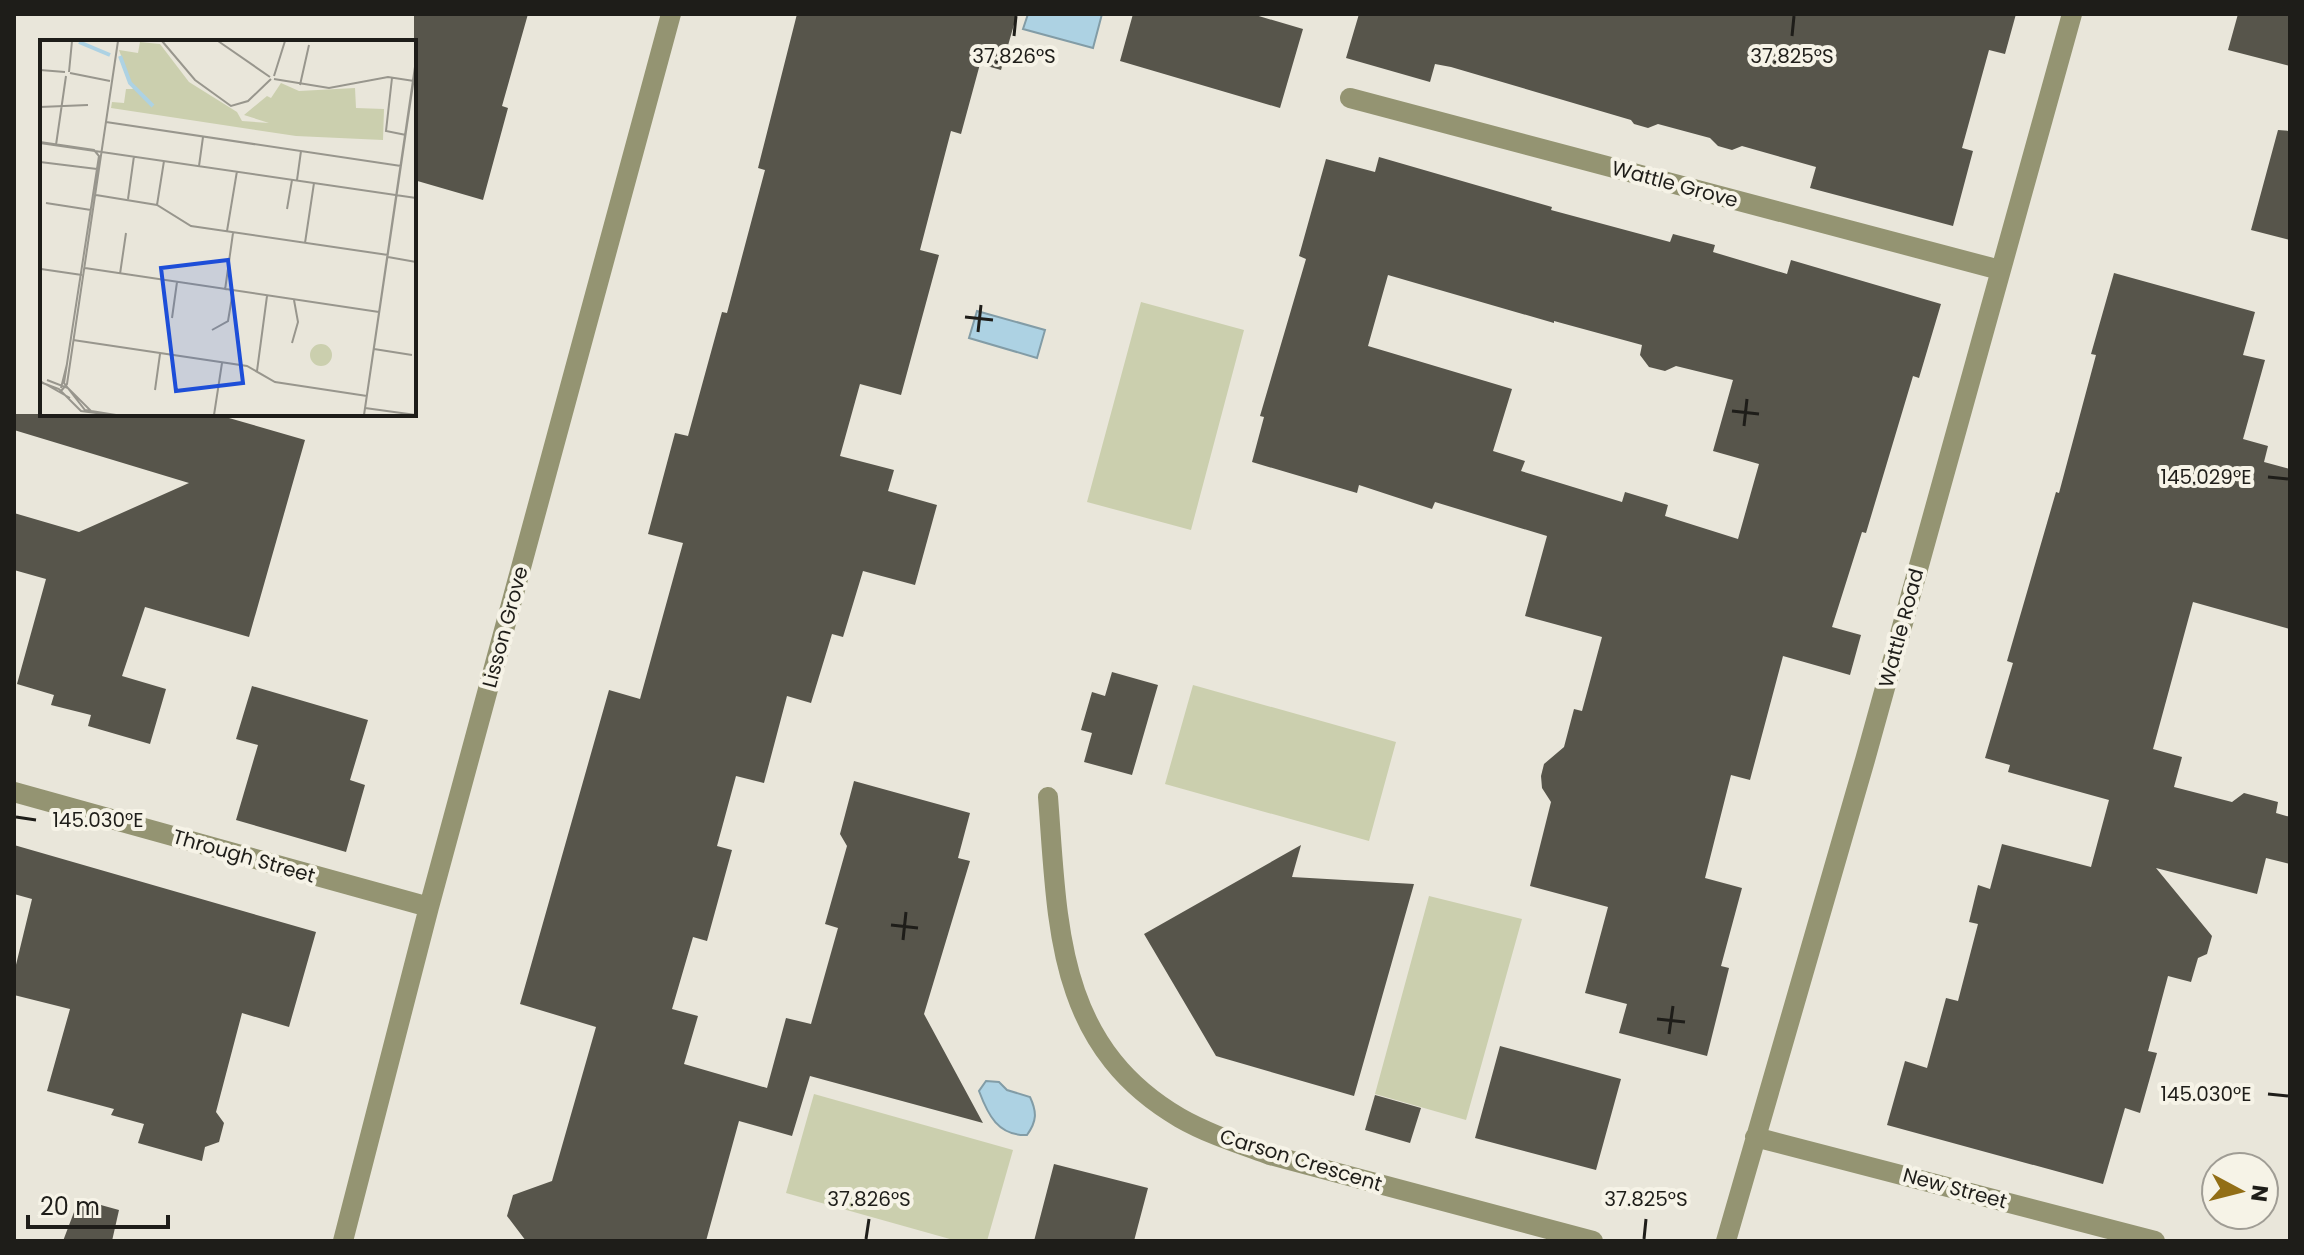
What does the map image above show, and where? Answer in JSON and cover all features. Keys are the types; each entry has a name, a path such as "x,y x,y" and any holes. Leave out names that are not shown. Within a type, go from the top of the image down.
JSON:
{"street":[{"name":"Lisson Grove","path":"343,1241 429,907 671,14"},
{"name":"Wattle Road","path":"1726,1241 1869,744 2072,14"},
{"name":"Wattle Grove","path":"1350,98 2000,270"},
{"name":"Through Street","path":"14,792 429,907"},
{"name":"Carson Crescent","path":"1048,797 1059,931 1067,969 1088,1027 1105,1053 1140,1089 1180,1118 1224,1139 1270,1155 1593,1241"},
{"name":"New Street","path":"1755,1137 2155,1241"}],"green space":[{"path":"1141,302 1244,330 1191,530 1087,502"},
{"path":"1193,685 1396,742 1369,841 1165,784"},
{"path":"1429,896 1522,919 1466,1120 1375,1094"},
{"path":"814,1094 1013,1150 987,1241 957,1241 786,1193"}],"water":[{"path":"1028,14 1102,14 1093,48 1023,29"},
{"path":"977,311 1045,330 1037,358 969,338"},
{"path":"986,1081 999,1082 1007,1090 1030,1097 1035,1116 1027,1135 1009,1132 996,1122 979,1091"}],"building":[{"path":"414,14 528,14 502,106 508,108 483,200 416,181"},
{"path":"797,14 1017,14 1001,70 980,64 961,134 951,131 920,250 939,255 901,395 860,384 840,456 894,470 888,491 937,505 915,585 863,571 843,637 832,634 811,703 787,696 764,783 736,776 717,846 732,850 707,941 693,937 672,1009 698,1016 684,1064 767,1088 786,1018 811,1024 838,928 825,924 847,846 840,834 854,781 970,813 958,858 970,861 924,1014 983,1123 810,1076 792,1136 739,1121 706,1241 526,1241 507,1216 513,1195 552,1181 596,1027 520,1004 609,690 640,699 683,543 648,534 675,433 688,436 722,312 727,313 765,170 758,168"},
{"path":"1133,14 1252,14 1303,29 1280,108 1120,61"},
{"path":"1359,14 2016,14 2005,54 1989,50 1962,148 1973,151 1953,226 1810,188 1816,167 1742,146 1732,150 1718,146 1710,138 1658,124 1648,128 1631,120 1451,67 1435,64 1430,82 1346,58"},
{"path":"2238,14 2290,14 2290,66 2228,50"},
{"path":"2278,130 2290,131 2290,240 2251,230"},
{"path":"1379,157 1552,207 1551,210 1670,242 1673,234 1715,245 1713,252 1787,274 1791,260 1941,304 1919,378 1913,376 1866,533 1862,532 1832,627 1861,635 1850,675 1783,656 1750,780 1731,775 1705,878 1742,888 1721,966 1729,968 1707,1056 1619,1033 1627,1004 1585,993 1608,907 1530,886 1551,802 1542,788 1544,764 1564,747 1574,709 1582,711 1602,637 1525,616 1547,536 1435,502 1432,509 1359,485 1357,493 1252,462 1264,417 1260,416 1306,259 1299,256 1326,159 1375,172","holes":["1388,275 1642,345 1640,355 1649,367 1665,371 1676,366 1733,380 1713,451 1759,464 1738,539 1665,516 1668,505 1625,492 1622,502 1521,471 1525,461 1493,451 1512,389 1368,346"]},
{"path":"2114,273 2255,312 2243,355 2265,360 2243,439 2268,446 2264,462 2290,469 2290,629 2193,602 2153,749 2182,757 2174,787 2232,802 2244,793 2278,802 2276,813 2290,817 2290,864 2266,858 2257,894 2156,868 2212,936 2207,954 2198,958 2191,982 2168,976 2148,1051 2157,1053 2140,1113 2125,1108 2103,1184 1887,1125 1905,1061 1927,1068 1946,998 1958,1001 1978,924 1969,922 1978,885 1990,889 2002,844 2091,867 2109,800 2008,772 2010,765 1985,758 2013,663 2007,661 2056,492 2059,493 2096,355 2091,354"},
{"path":"14,414 222,416 305,440 249,637 145,607 122,676 166,689 150,744 88,726 91,715 51,705 54,695 17,684 46,579 14,570 14,513 79,532 189,483 14,430"},
{"path":"1112,672 1158,685 1132,775 1084,762 1092,733 1081,730 1092,692 1105,696"},
{"path":"252,686 368,720 350,780 365,785 346,852 236,820 258,745 236,739"},
{"path":"14,845 316,932 289,1027 242,1013 216,1112 224,1123 219,1142 205,1147 202,1161 138,1143 144,1124 111,1115 114,1109 47,1091 70,1009 14,995 14,973 32,899 14,894"},
{"path":"1301,845 1292,877 1414,884 1354,1096 1216,1056 1144,934"},
{"path":"1500,1046 1621,1079 1596,1170 1475,1138"},
{"path":"1375,1095 1421,1108 1410,1143 1365,1130"},
{"path":"1054,1164 1148,1188 1134,1241 1034,1241"},
{"path":"79,1199 119,1210 112,1241 63,1241"}]}
